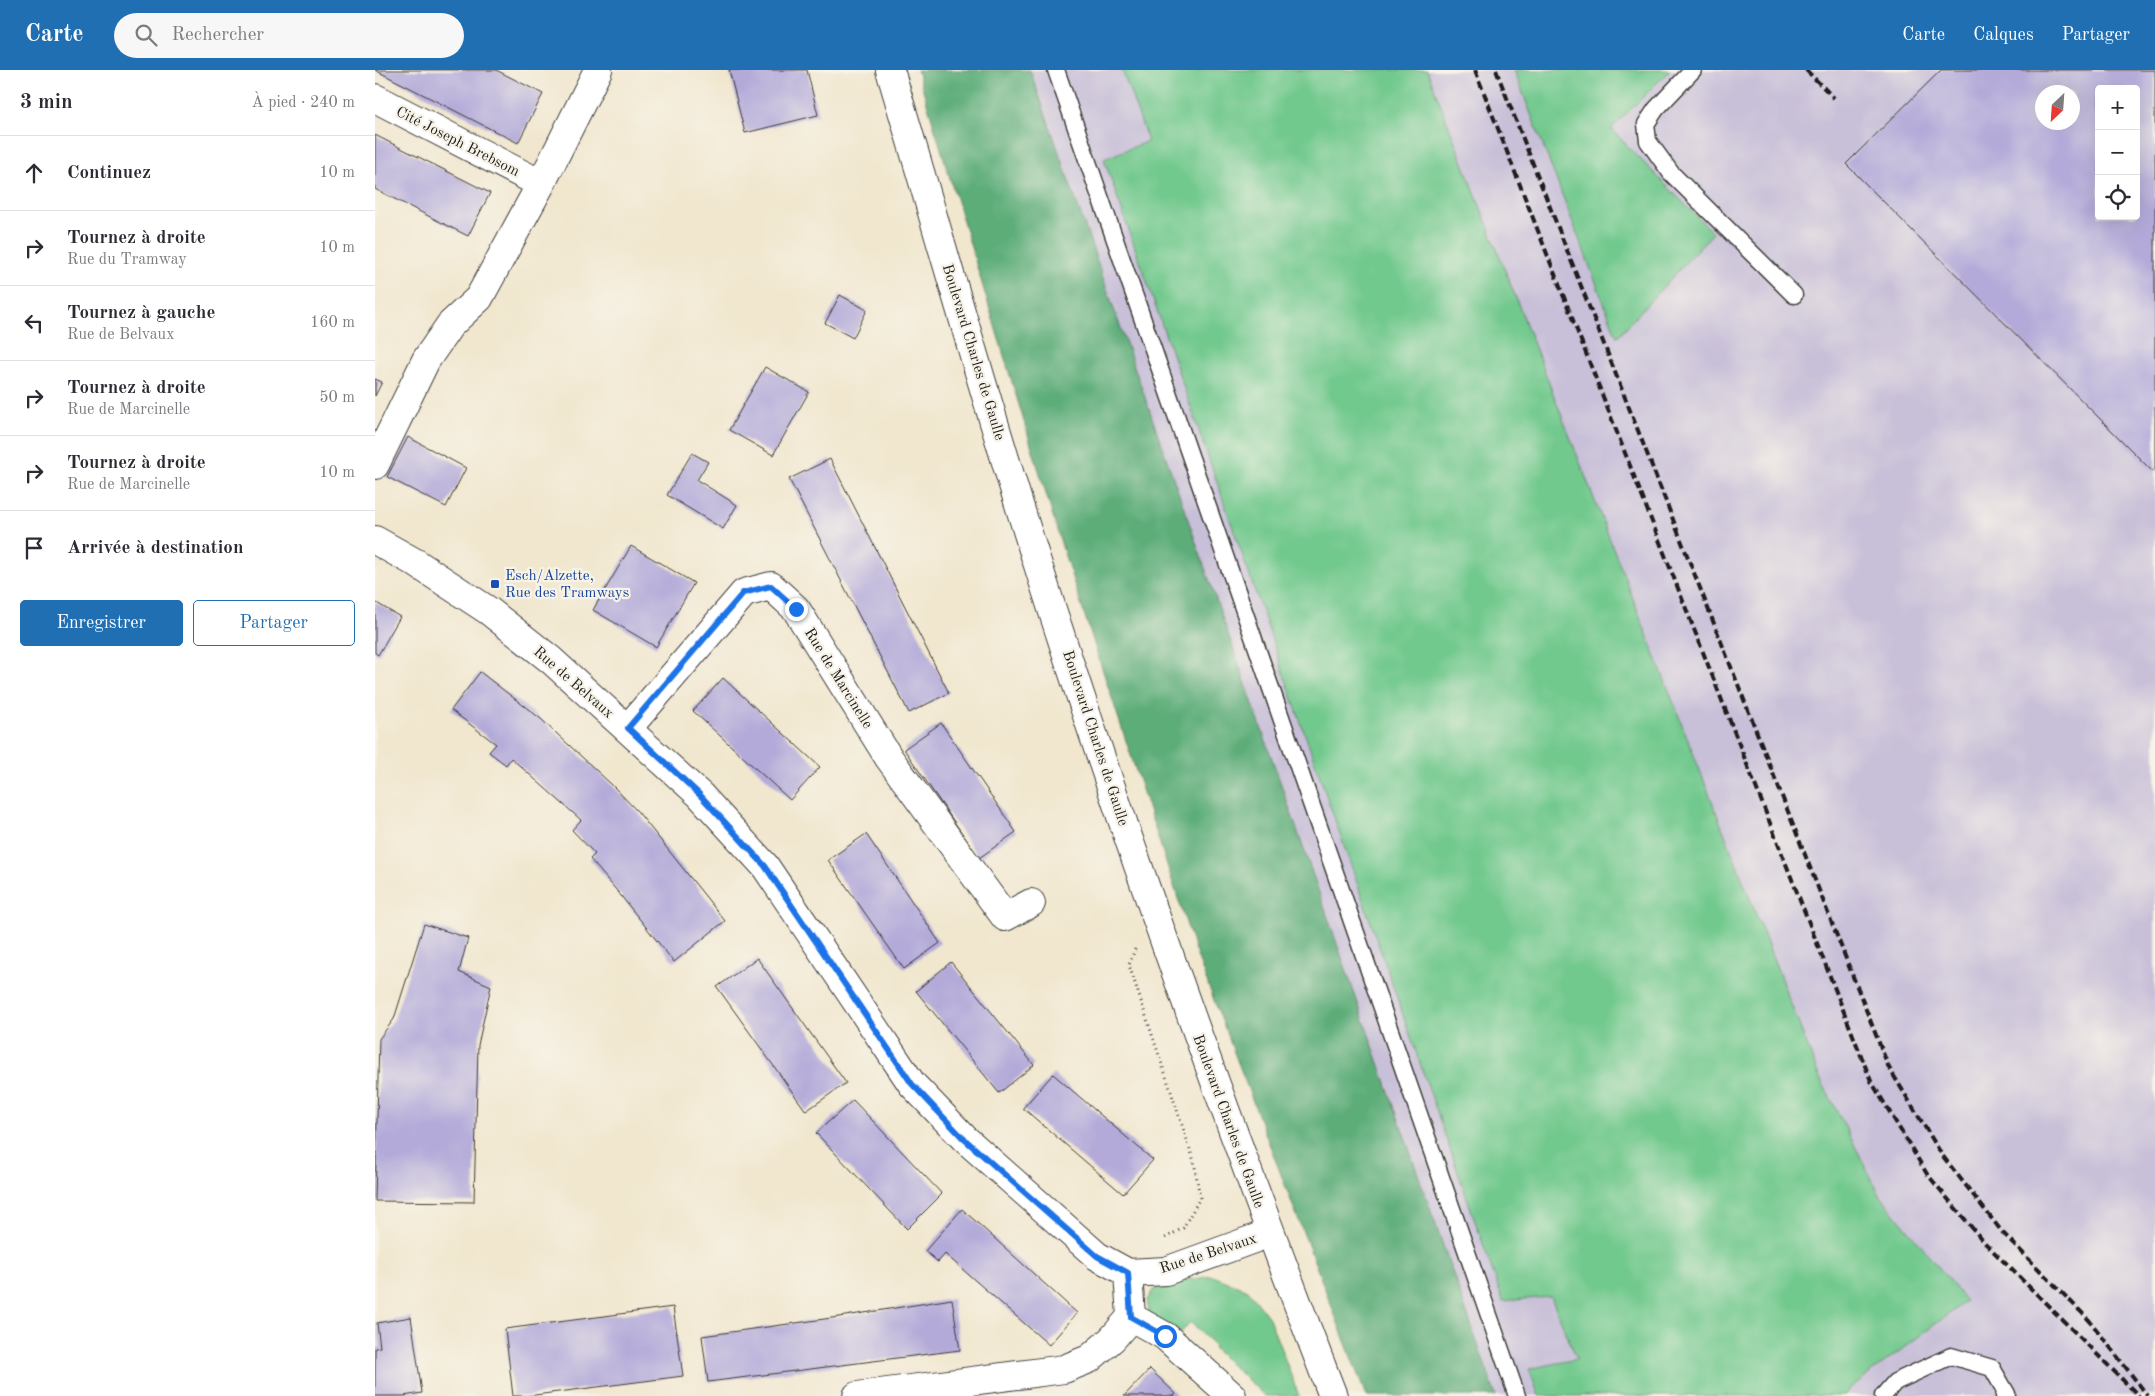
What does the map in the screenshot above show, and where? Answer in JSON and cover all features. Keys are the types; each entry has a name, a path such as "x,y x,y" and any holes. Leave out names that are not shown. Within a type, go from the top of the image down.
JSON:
{"street":[{"path":"375,465 426,360 449,326 479,298 541,184 598,70"},
{"name":"Boulevard Charles de Gaulle","path":"890,70 1037,562 1152,906 1270,1233 1333,1396"},
{"name":"Cité Joseph Brebsom","path":"375,98 541,184"},
{"name":"Rue de Belvaux","path":"375,540 416,563 489,611 551,660 700,795 765,866 912,1084 963,1138 1097,1256 1128,1273 1166,1271 1270,1233"},
{"name":"Rue de Marcinelle","path":"628,728 743,593 771,586 796,609 889,758 1005,917 1031,903"},
{"path":"857,1396 1064,1369 1089,1359 1131,1317 1128,1273"},
{"path":"1131,1317 1165,1336 1232,1396"}],"lane":[{"path":"1056,70 1517,1396"},
{"path":"1693,70 1656,109 1646,124 1648,141 1671,173 1794,295"},
{"path":"1883,1396 1895,1382 1951,1356 1992,1368 2007,1394 2004,1396"}],"path":[{"path":"1152,906 1129,965 1194,1161 1200,1198 1183,1228 1160,1241"}],"shaded area":[{"path":"1005,70 2155,70 2155,1396 1471,1396"}],"green space":[{"path":"917,70 1030,70 1496,1396 1366,1396 1197,956 1064,553"},
{"path":"1122,70 1427,70 1819,1076 1880,1195 1966,1301 1849,1389 1845,1396 1539,1396 1529,1369 1577,1359 1551,1297 1503,1301 1104,159 1148,141"},
{"path":"1514,70 1670,70 1611,129 1713,233 1617,337"},
{"path":"1213,1276 1248,1290 1269,1318 1299,1396 1265,1396 1213,1348 1214,1345 1190,1322 1178,1336 1149,1312 1147,1300 1153,1290 1180,1281"}],"building":[{"path":"375,70 496,70 543,94 518,143"},
{"path":"729,70 807,70 818,115 745,133"},
{"path":"1941,70 2155,70 2155,474 1846,164"},
{"path":"375,135 490,193 468,236 375,189"},
{"path":"840,295 867,310 853,338 825,323"},
{"path":"765,367 809,392 773,455 729,430"},
{"path":"375,379 382,382 375,396"},
{"path":"408,437 466,468 446,507 387,477"},
{"path":"692,453 708,462 697,480 737,505 723,529 667,495"},
{"path":"830,459 949,693 909,713 789,479"},
{"path":"631,546 694,583 656,647 593,610"},
{"path":"375,602 400,617 378,655 375,653"},
{"path":"480,672 541,719 612,785 638,812 725,921 674,962 590,859 595,854 572,830 581,820 511,758 506,765 489,752 496,744 451,710"},
{"path":"723,678 820,767 790,800 693,711"},
{"path":"941,723 1016,832 979,858 904,749"},
{"path":"866,834 940,943 904,969 828,860"},
{"path":"424,924 468,938 459,972 491,986 478,1045 474,1202 375,1201 379,1039 394,1019"},
{"path":"757,958 846,1083 806,1111 717,987"},
{"path":"951,962 1034,1065 999,1093 916,991"},
{"path":"1053,1074 1153,1160 1123,1194 1023,1108"},
{"path":"853,1100 942,1194 907,1229 816,1133"},
{"path":"962,1209 1077,1313 1049,1345 945,1254 938,1262 925,1251"},
{"path":"952,1299 960,1350 708,1382 702,1336"},
{"path":"673,1307 683,1376 527,1396 513,1396 505,1329"},
{"path":"411,1317 422,1393 404,1396 375,1396 375,1348 380,1347 377,1323"},
{"path":"1150,1369 1176,1394 1174,1396 1124,1396"}],"railway":[{"path":"1475,70 1871,1081 1927,1174 1984,1242 2139,1396"},
{"path":"1496,70 1889,1068 1942,1155 2003,1233 2089,1320 2148,1396"},
{"path":"1806,70 1834,98"}],"place":[{"name":"Esch/Alzette, Rue des Tramways","path":"495,584"}],"route":[{"path":"796,609 771,586 743,593 628,728 700,795 765,866 912,1084 963,1138 1097,1256 1128,1273 1131,1317 1165,1336"}]}
